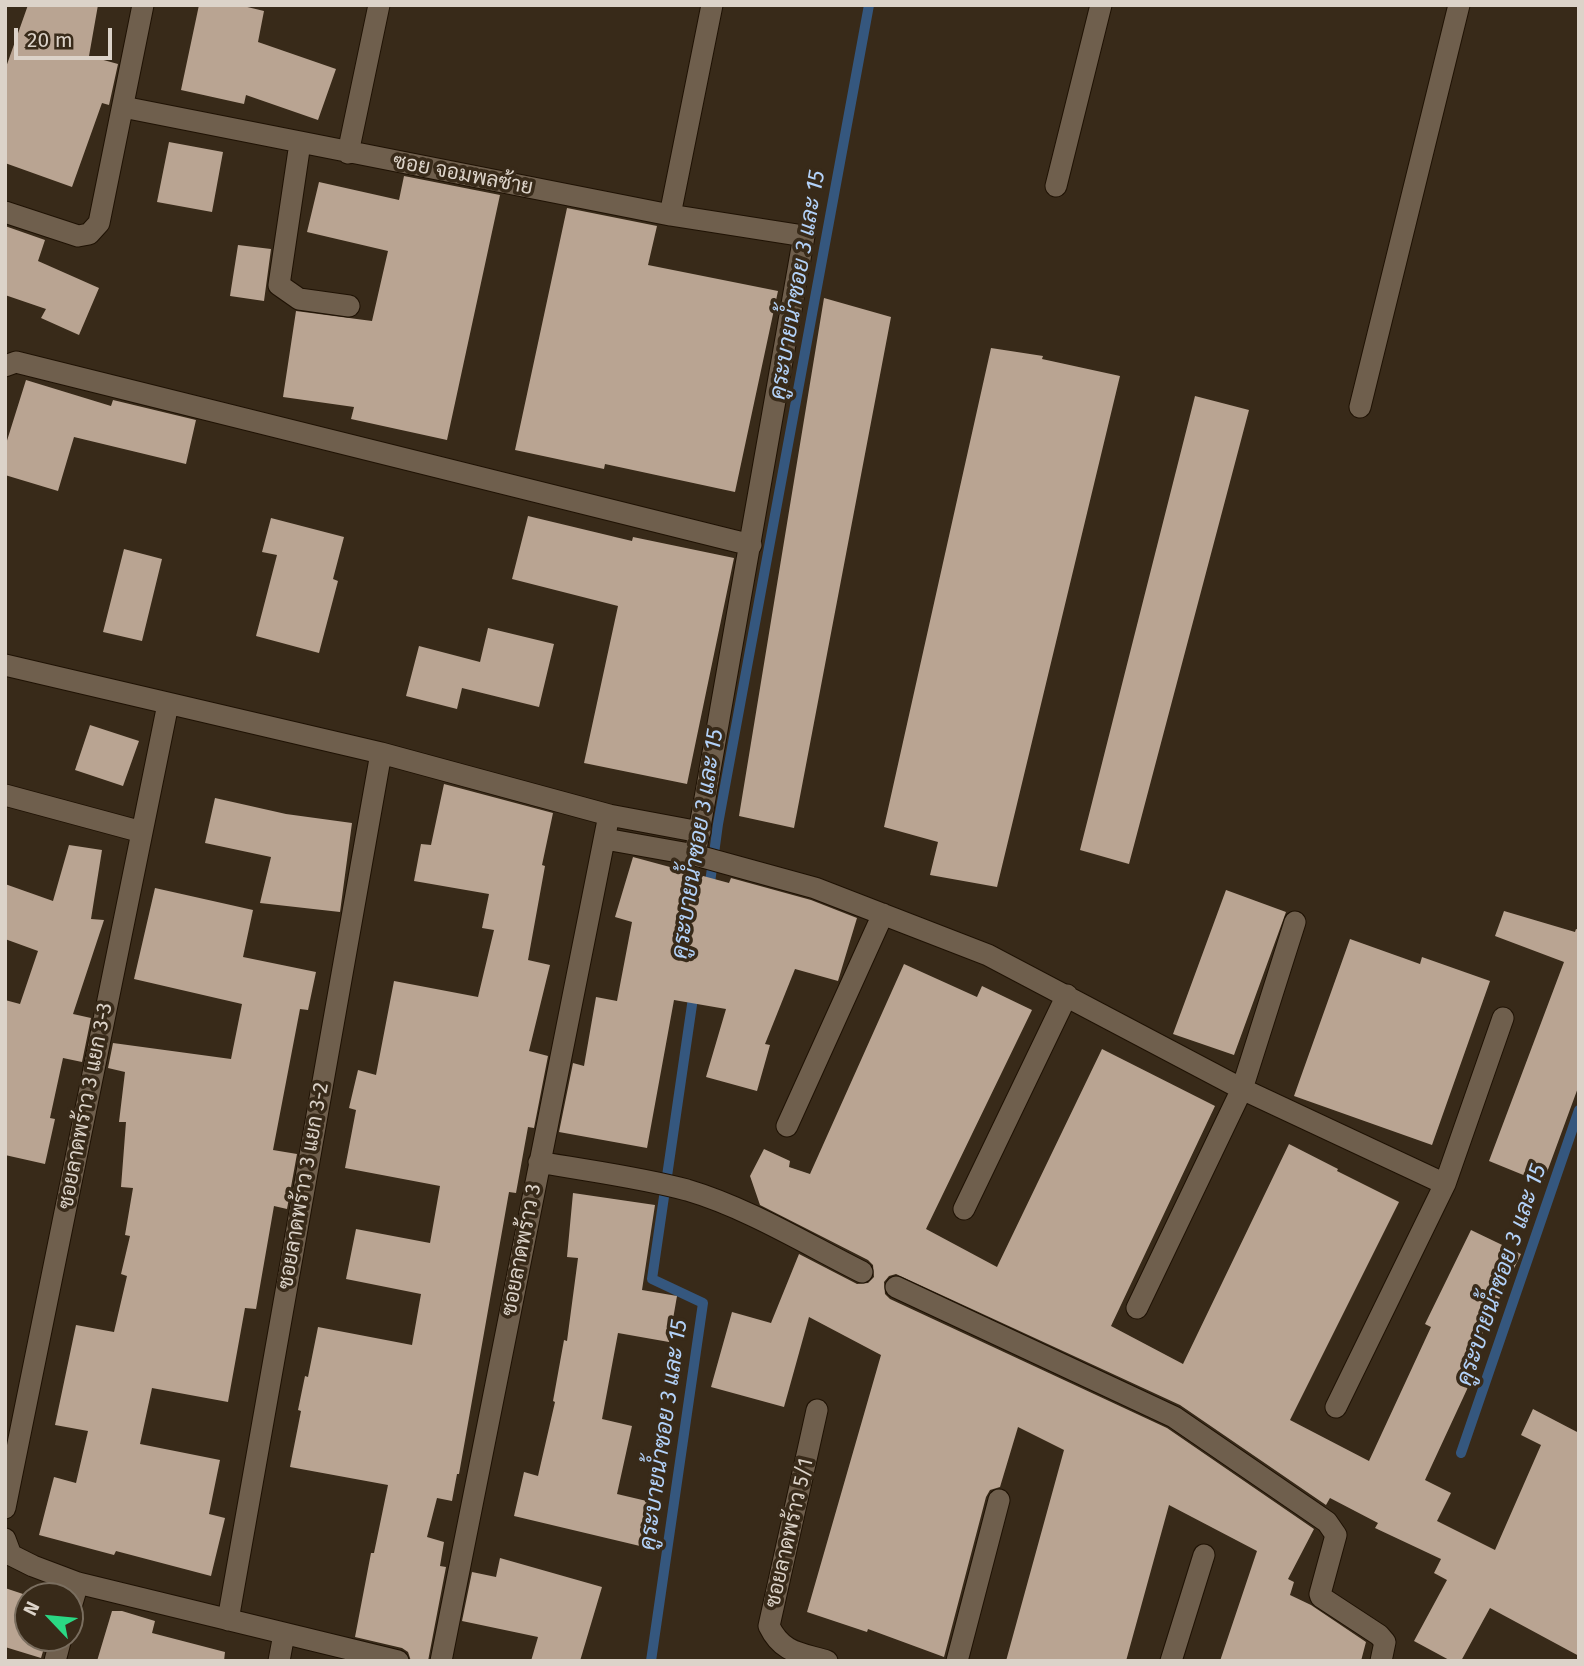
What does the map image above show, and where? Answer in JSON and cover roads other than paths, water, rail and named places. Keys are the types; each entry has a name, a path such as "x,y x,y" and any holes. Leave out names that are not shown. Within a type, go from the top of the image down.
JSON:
{"street":[{"path":"5,212 78,236 89,234 99,223 144,5"},
{"path":"348,153 379,5"},
{"path":"670,215 712,5"},
{"path":"1056,186 1101,5"},
{"path":"1360,407 1459,5"},
{"name":"ซอย จอมพลซ้าย","path":"123,107 670,215 804,236 751,545"},
{"path":"300,143 279,285 299,299 349,306"},
{"path":"5,366 16,362 751,545 700,832 709,859"},
{"path":"5,665 381,753 609,815 700,832"},
{"name":"ซอยลาดพร้าว 3 แยก 3-3","path":"5,1508 167,704"},
{"name":"ซอยลาดพร้าว 3 แยก 3-2","path":"228,1620 381,753"},
{"path":"5,794 142,832"},
{"name":"ซอยลาดพร้าว 3","path":"441,1661 609,815"},
{"path":"605,839 709,859 815,888 988,955 1241,1088 1445,1184"},
{"path":"788,1126 883,914"},
{"path":"1138,1308 1241,1088 1295,922"},
{"path":"964,1209 1067,995"},
{"path":"1336,1407 1445,1184 1503,1018"},
{"path":"539,1163 689,1191 746,1213 862,1272"},
{"path":"896,1287 1174,1417 1327,1522 1336,1535 1321,1597 1380,1635 1385,1642 1381,1661"},
{"name":"ซอยลาดพร้าว 5/1","path":"817,1410 769,1626 776,1641 789,1650 827,1661"},
{"path":"957,1661 999,1500"},
{"path":"5,1539 11,1555 75,1582"},
{"path":"1171,1661 1204,1555"},
{"path":"84,1584 398,1661"},
{"path":"279,1661 284,1634"}],"waterway":[{"name":"คูระบายน้ำซอย 3 และ 15","path":"709,890 718,824 869,5"},
{"name":"คูระบายน้ำซอย 3 และ 15","path":"651,1661 703,1303 652,1279 694,991"},
{"name":"คูระบายน้ำซอย 3 และ 15","path":"1461,1453 1579,1110"}]}
